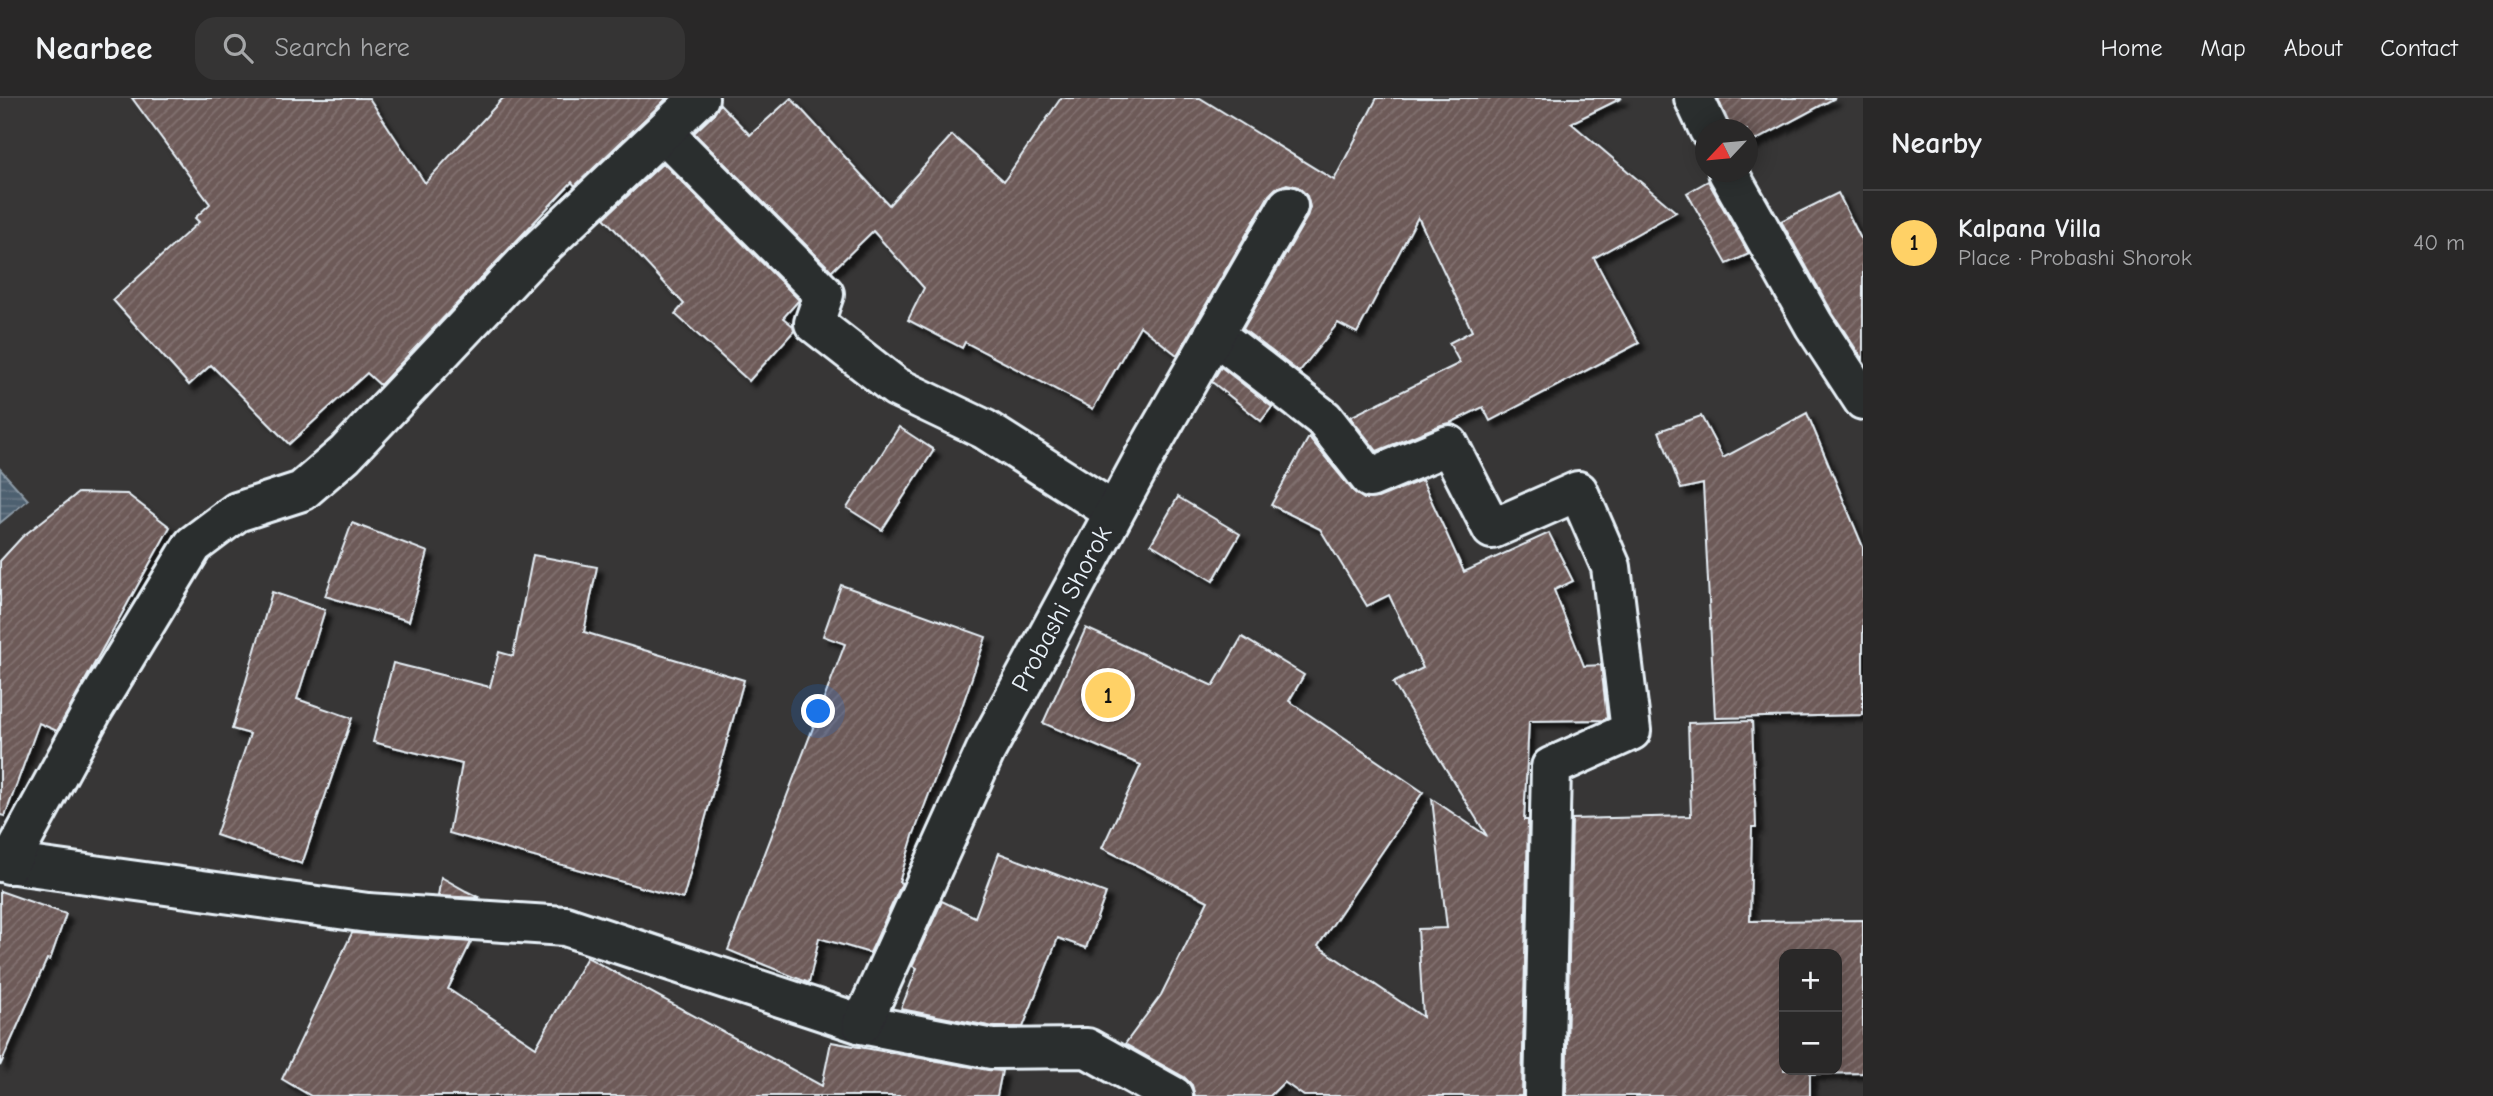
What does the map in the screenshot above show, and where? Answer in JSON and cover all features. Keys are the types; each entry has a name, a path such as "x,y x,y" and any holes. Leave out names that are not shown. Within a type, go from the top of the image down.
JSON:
{"street":[{"path":"699,98 530,258 345,454 302,491 237,512 193,545 94,708 5,863 368,913 565,926 862,1024 992,1049 1087,1048 1173,1096"},
{"path":"1694,98 1704,119"},
{"path":"664,133 824,294 814,323 896,387 984,429 1114,512"},
{"path":"1734,182 1814,325 1863,400"},
{"name":"Probashi Shorok","path":"862,1024 985,752 1114,512 1287,206"},
{"path":"1214,334 1324,419 1370,478 1449,445 1492,529 1578,491 1611,567 1631,731 1551,767 1544,1096"}],"water":[{"path":"0,469 28,500 0,523"}],"building":[{"path":"132,98 369,98 425,183 503,98 667,98 575,186 572,182 380,385 367,373 289,444 211,365 189,385 113,300 199,222 195,218 210,204"},
{"path":"791,98 889,205 952,135 1004,181 1061,98 1200,98 1334,180 1377,98 1622,98 1571,123 1676,212 1594,258 1639,343 1490,421 1483,407 1450,423 1377,451 1350,417 1460,363 1449,343 1472,331 1418,217 1357,333 1338,323 1299,372 1243,329 1307,217 1310,207 1307,196 1298,187 1287,184 1276,188 1269,195 1177,355 1140,326 1093,409 965,342 962,348 908,320 924,288 873,231 832,271 694,133 714,114 720,104 750,135"},
{"path":"1718,98 1835,98 1758,139 1758,119 1726,119"},
{"path":"663,163 799,300 783,318 793,326 794,331 749,381 675,314 684,304 604,218"},
{"path":"1709,182 1749,254 1727,264 1687,193"},
{"path":"1838,193 1863,243 1863,360 1833,314 1781,221"},
{"path":"1221,367 1272,407 1261,421 1212,382"},
{"path":"1807,413 1863,547 1863,715 1715,718 1703,484 1681,489 1659,431 1701,416 1723,458"},
{"path":"899,427 934,450 882,530 847,508"},
{"path":"1309,437 1353,491 1364,499 1378,498 1422,480 1464,572 1549,533 1573,581 1554,590 1584,666 1601,665 1607,718 1529,721 1524,820 1528,820 1522,1096 1304,1096 1284,1082 1270,1096 1195,1096 1192,1085 1184,1077 1125,1044 1161,995 1208,901 1102,848 1141,765 1043,723 1086,628 1213,686 1242,637 1304,675 1289,701 1423,792 1318,946 1423,1017 1418,929 1447,928 1432,799 1487,836 1393,683 1423,668 1389,595 1367,606 1320,529 1271,505"},
{"path":"78,493 127,494 170,527 57,731 39,723 5,816 0,815 0,561 22,537"},
{"path":"1178,497 1240,534 1213,581 1151,544"},
{"path":"352,523 428,552 409,621 325,596"},
{"path":"533,555 597,567 584,632 744,680 683,899 449,833 462,764 373,742 393,663 490,687 499,652 513,656"},
{"path":"841,585 986,637 913,836 899,882 902,883 870,953 819,938 809,983 728,950 845,644 823,636"},
{"path":"272,592 325,610 297,699 352,718 302,864 216,835 250,734 232,729"},
{"path":"1752,721 1756,827 1752,827 1750,921 1863,920 1863,1073 1842,1073 1842,949 1779,949 1779,1075 1810,1075 1810,1096 1566,1096 1572,819 1691,816 1688,723"},
{"path":"999,853 1106,893 1086,948 1058,938 1023,1027 994,1027 901,1009 917,968 912,966 942,901 975,917"},
{"path":"441,877 466,891 480,898 438,896"},
{"path":"0,891 66,914 50,960 47,959 0,1066"},
{"path":"352,933 471,942 448,989 536,1047 587,957 822,1086 831,1042 1002,1071 997,1096 311,1096 282,1079"}],"place":[{"name":"Kalpana Villa","path":"1108,695"}]}
